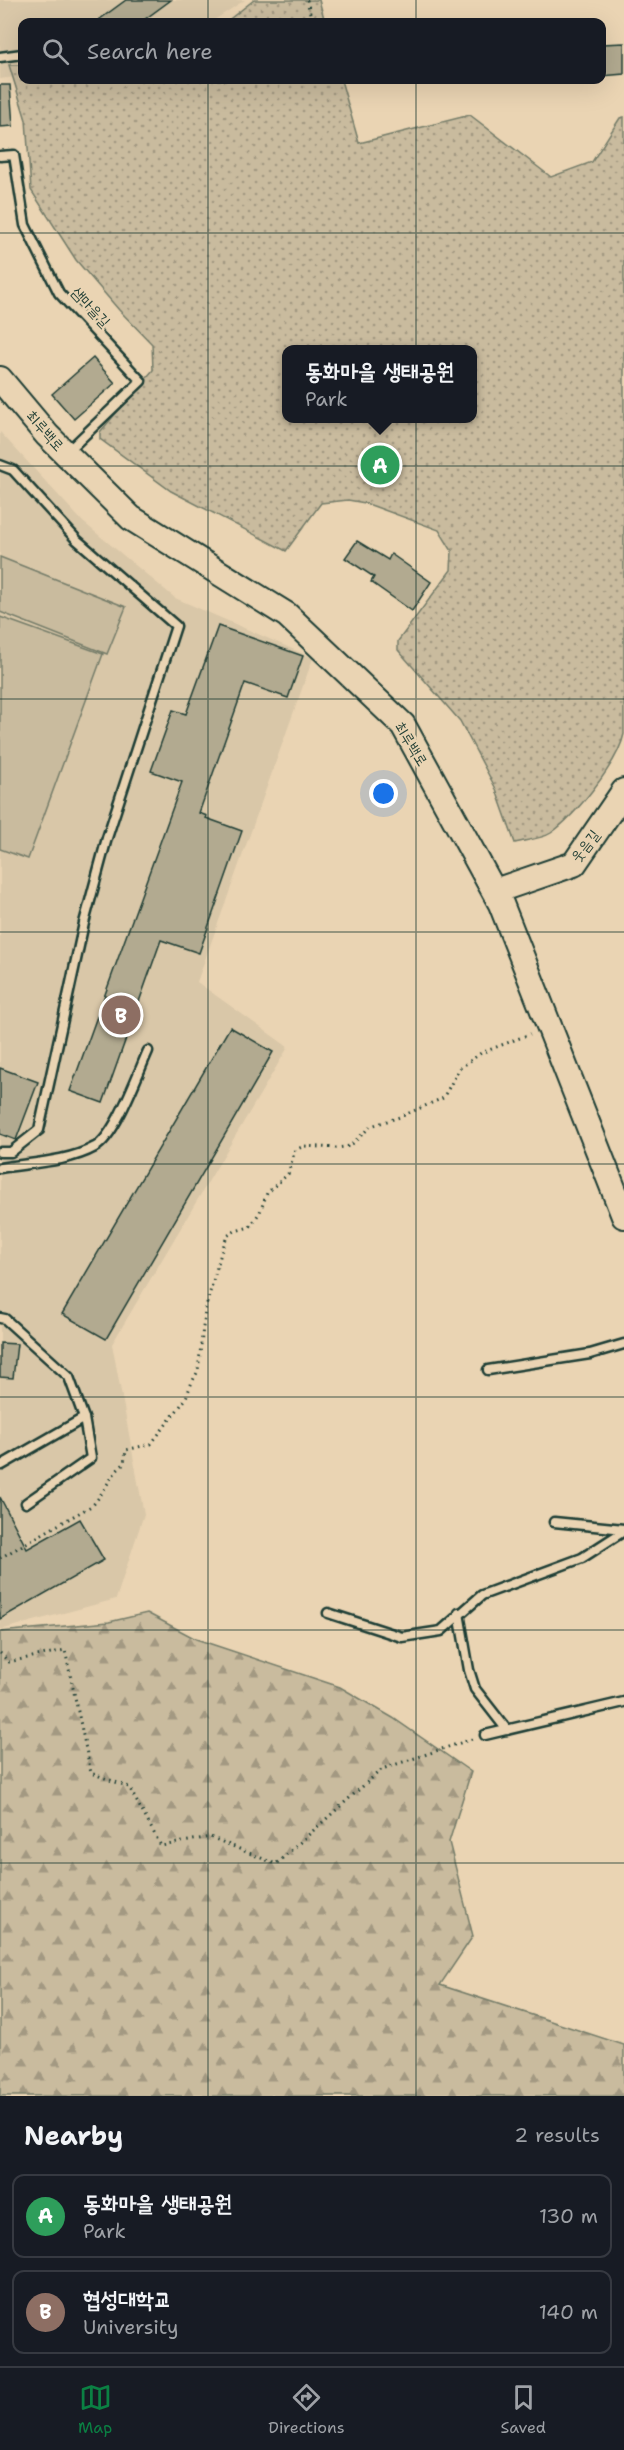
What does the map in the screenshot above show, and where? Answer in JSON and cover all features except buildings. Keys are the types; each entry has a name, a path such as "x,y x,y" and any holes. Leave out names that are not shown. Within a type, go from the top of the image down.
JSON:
{"street":[{"name":"최루백로","path":"0,378 65,453 131,518 287,615 403,725 495,891 624,1216"},
{"name":"웃음길","path":"495,891 574,864 624,791"}],"lane":[{"path":"0,57 18,55"},
{"name":"샘마을길","path":"0,156 14,155 25,225 59,292 141,381 65,453"},
{"path":"0,465 13,470 77,540 176,626 107,838 84,923 39,1130 11,1152 0,1152"},
{"path":"0,1167 67,1157 97,1147 116,1123 148,1051"},
{"path":"0,1318 5,1319 69,1377 84,1418 91,1458 26,1503"},
{"path":"488,1370 590,1354 624,1344"},
{"path":"2,1465 84,1418"},
{"path":"554,1522 624,1530"},
{"path":"328,1613 402,1637 441,1631 482,1594 582,1558 624,1530"},
{"path":"459,1613 469,1670 475,1689 507,1730"},
{"path":"485,1735 624,1702"}],"path":[{"path":"307,0 311,18"},
{"path":"0,1558 93,1505 113,1473 124,1464 126,1450 151,1444 181,1406 198,1371 205,1310 213,1274 227,1236 250,1227 260,1212 267,1193 288,1174 295,1150 304,1146 337,1148 350,1146 371,1126 400,1117 443,1098 460,1068 481,1053 550,1026"},
{"path":"0,1653 9,1662 65,1650 91,1773 129,1787 161,1846 210,1837 276,1863 382,1769 485,1735"}],"shaded area":[{"path":"0,0 245,0 217,18 18,18 18,77 0,79"},
{"path":"0,432 83,522 175,598 313,658 197,982 288,1047 112,1344 144,1514 116,1599 0,1630"}],"green space":[{"path":"254,0 319,0 324,18 231,18"},
{"path":"9,65 18,65 18,84 342,84 359,143 470,115 551,177 592,162 620,118 624,117 624,734 605,774 561,825 547,835 515,843 495,787 460,721 398,650 398,641 451,570 452,551 439,530 365,503 348,500 321,503 286,551 171,491 100,439 100,432 153,370 152,344 76,260 31,190 26,120"},
{"path":"0,557 126,607 107,654 0,612"},
{"path":"0,617 103,654 28,859 0,849"},
{"path":"147,1613 196,1639 340,1687 393,1718 471,1772 449,1842 473,1936 440,1985 624,2045 624,2096 0,2096 0,1632 109,1622"}],"place":[{"name":"동화마을 생태공원","path":"380,465"},
{"name":"협성대학교","path":"121,1015"}]}
